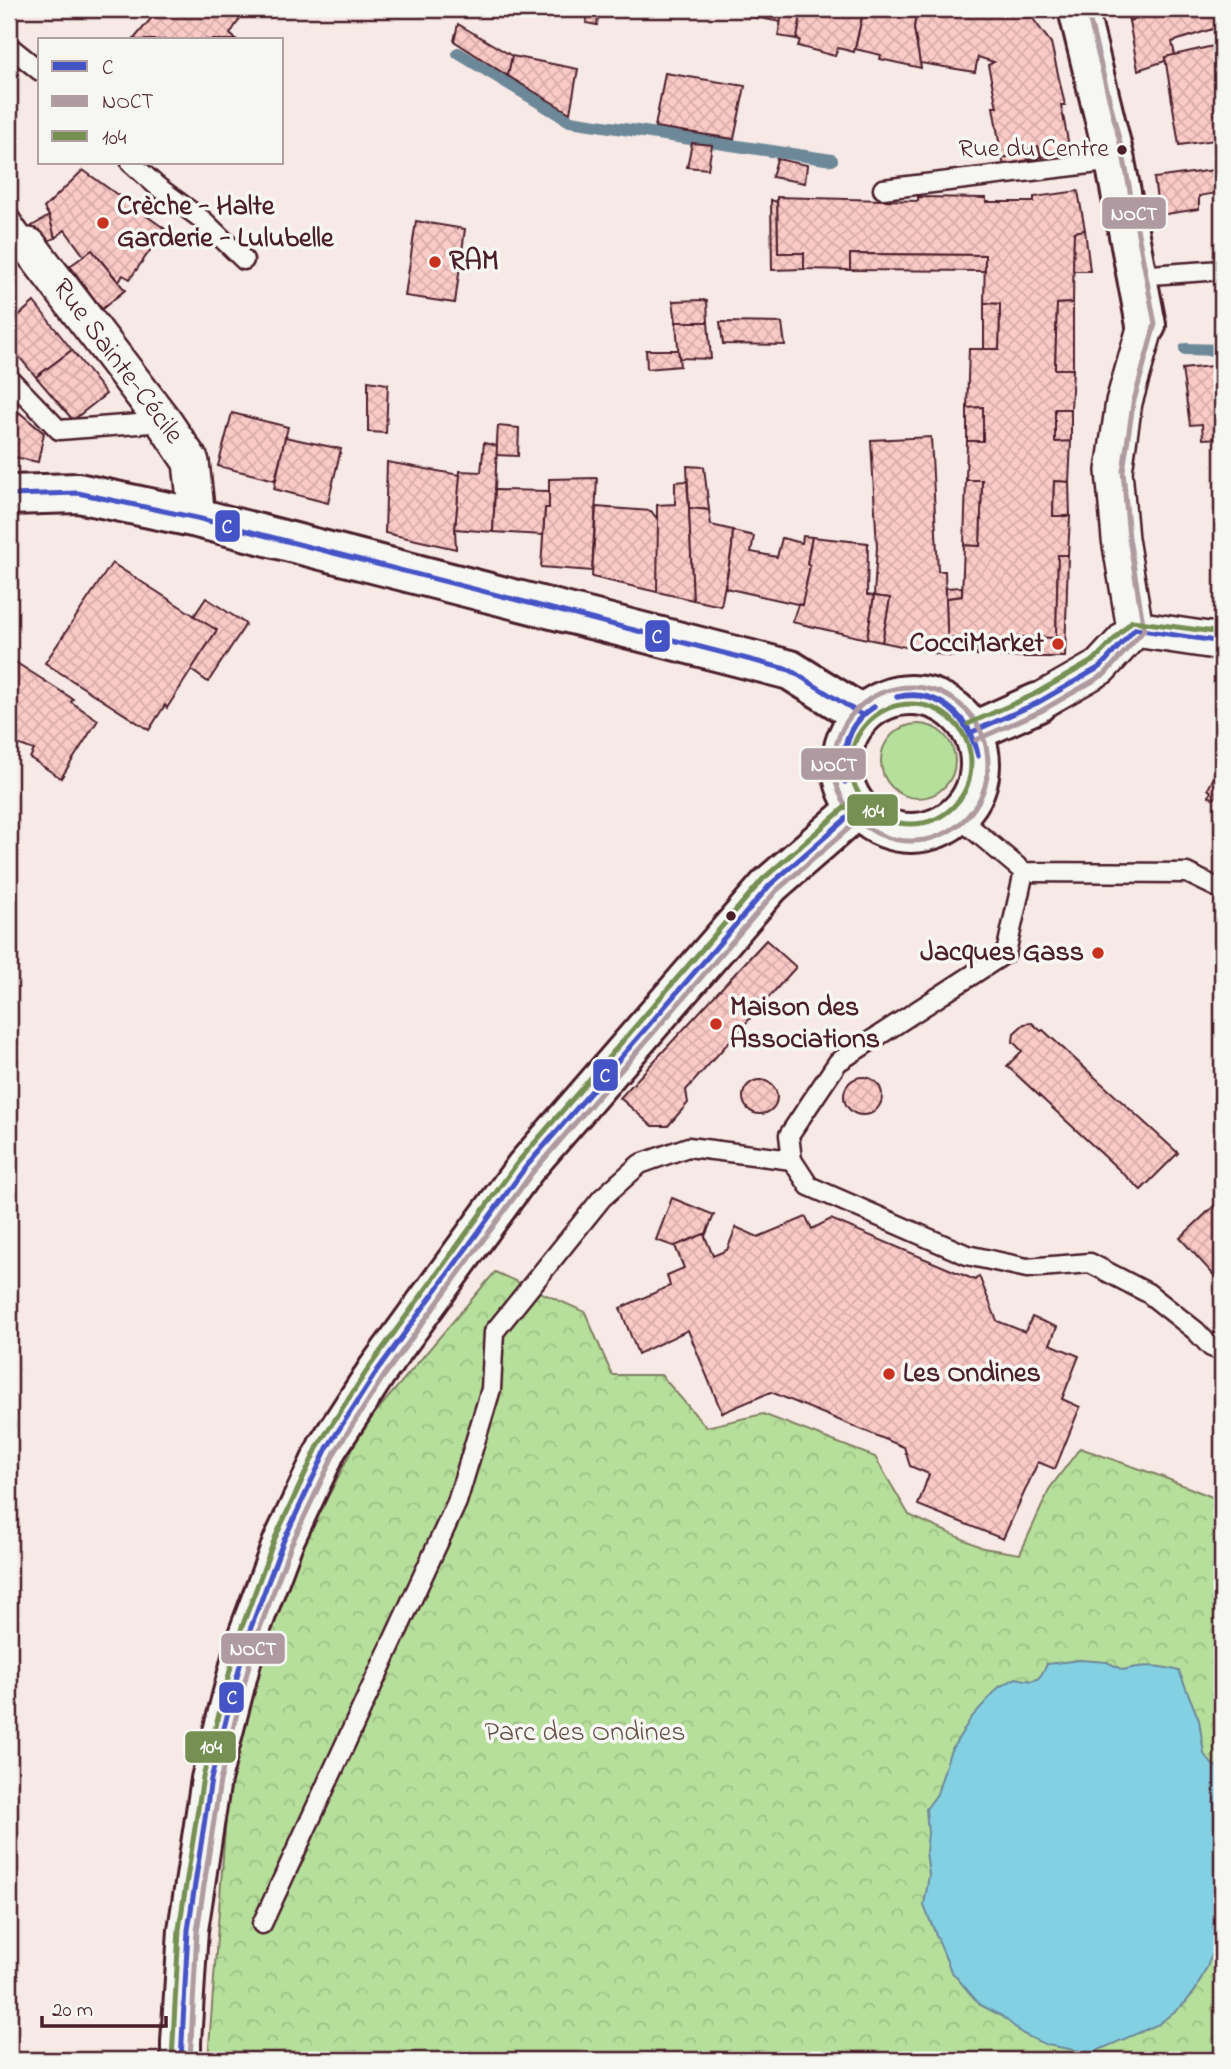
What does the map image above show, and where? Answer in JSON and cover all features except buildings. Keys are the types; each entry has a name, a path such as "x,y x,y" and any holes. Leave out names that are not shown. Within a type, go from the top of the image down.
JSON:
{"street":[{"path":"1078,9 1115,160 1146,326 1124,402 1114,471 1120,539 1135,629"},
{"name":"Rue Sainte-Cécile","path":"29,246 164,422 191,462 197,518"},
{"path":"9,495 78,493 197,518 790,670 862,715"},
{"path":"1135,629 1222,642"},
{"path":"972,732 1037,703 1100,667 1135,629"},
{"path":"900,696 921,696 942,702 959,715 972,732 979,753 979,776 971,797 957,816 939,827 917,833 895,831 874,823 858,808 847,790 842,770 843,750 850,731 862,715 880,702 900,696"},
{"path":"181,2060 188,1930 211,1779 247,1638 283,1542 327,1448 377,1371 525,1168 770,885 858,808"}],"lane":[{"path":"9,46 38,69"},
{"path":"883,189 1115,160"},
{"path":"132,164 204,221 244,260"},
{"name":"Rue Sainte-Cécile","path":"9,217 29,246"},
{"path":"1136,276 1222,270"},
{"path":"9,378 59,430 164,422"},
{"path":"957,816 1024,872 1187,873 1222,890"},
{"path":"1024,872 1006,953 838,1062 789,1135 792,1160 809,1186 967,1255 1027,1268 1090,1263 1148,1293 1196,1331 1211,1348 1222,1350"},
{"path":"262,1924 457,1502 491,1389 494,1332 602,1198 640,1164 688,1147 792,1160"}],"green space":[{"path":"918,724 932,727 944,735 952,747 955,761 952,775 944,787 932,795 918,798 904,795 892,787 884,775 881,761 884,747 892,735 904,727"},
{"name":"Parc des Ondines","path":"495,1272 585,1312 612,1375 661,1375 706,1427 763,1414 875,1457 909,1515 983,1548 1020,1554 1050,1488 1080,1448 1222,1501 1222,2060 208,2060 230,1762 261,1660 299,1554 364,1426"}],"water":[{"path":"1080,1660 1107,1662 1123,1670 1151,1666 1179,1671 1199,1720 1204,1754 1212,1764 1222,1770 1222,1926 1207,1967 1195,1991 1185,2003 1159,2024 1092,2053 1047,2045 1023,2034 1002,2016 980,2005 951,1971 924,1906 929,1875 926,1809 937,1794 950,1752 971,1718 999,1687 1016,1678 1036,1680 1047,1664"}],"waterway":[{"path":"458,53 570,121 832,160"},
{"path":"1185,349 1222,350"}],"transit line":[{"name":"NOCT","path":"976,740 1041,711 1105,674 1144,630 1129,538 1123,471 1133,404 1155,324 1124,159 1087,9"},
{"name":"C","path":"9,495 78,493 197,518 790,670 862,715"},
{"name":"104","path":"968,724 1033,695 1094,660 1132,621 1222,633"},
{"name":"C","path":"1135,629 1222,642"},
{"name":"C","path":"972,732 1037,703 1100,667 1135,629"},
{"name":"NOCT","path":"911,687 941,693 966,709 982,734 988,764 982,794 966,819 941,835 911,841 881,835 856,819 840,794 834,764 840,734 856,709 881,693 911,687"},
{"name":"C","path":"897,697 916,696 931,699 950,709 965,725 978,756"},
{"name":"C","path":"897,697 925,696 950,708 969,729 978,756"},
{"name":"104","path":"911,704 934,709 953,722 966,741 971,764 966,787 953,806 934,819 911,824 888,819 869,806 856,787 851,764 856,741 869,722 888,709 911,704"},
{"name":"C","path":"845,782 843,760 847,740 857,722 874,707"},
{"name":"C","path":"845,782 844,760 848,740 858,722 874,707"},
{"name":"104","path":"172,2060 179,1929 203,1777 239,1635 275,1538 319,1444 370,1366 518,1162 763,879 851,802"},
{"name":"C","path":"181,2060 188,1930 211,1779 247,1638 283,1542 327,1448 377,1371 525,1168 770,885 857,809"},
{"name":"NOCT","path":"190,2060 197,1931 220,1781 255,1641 291,1545 335,1452 384,1376 532,1173 776,891 863,816"}],"place":[{"name":"Rue du Centre","path":"1122,150"},
{"name":"Crèche - Halte Garderie - Lulubelle","path":"103,223"},
{"name":"RAM","path":"435,262"},
{"name":"CocciMarket","path":"1058,644"},
{"name":"Jacques Gass","path":"1098,953"},
{"name":"Maison des Associations","path":"716,1024"},
{"name":"Les Ondines","path":"889,1374"}]}
